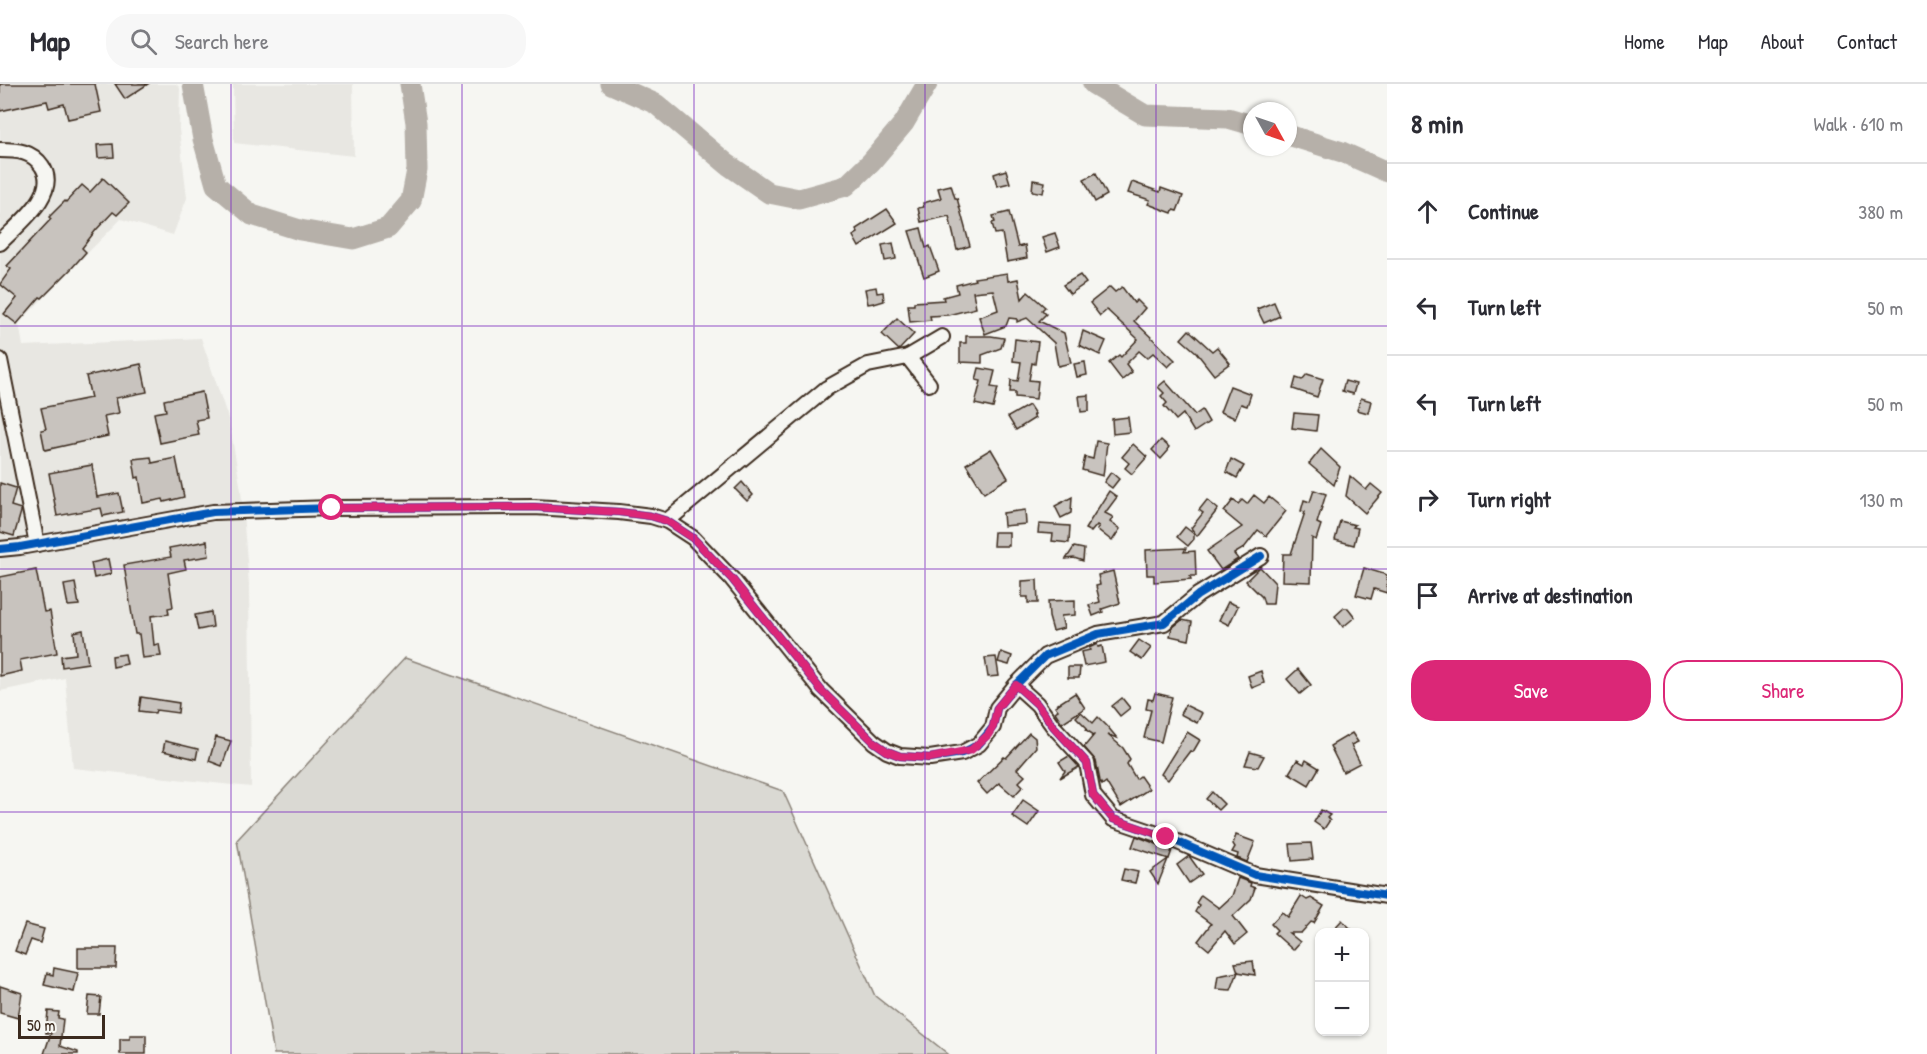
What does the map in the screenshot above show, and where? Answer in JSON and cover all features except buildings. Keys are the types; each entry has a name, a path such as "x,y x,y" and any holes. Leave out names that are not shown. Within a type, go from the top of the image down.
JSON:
{"street":[{"path":"0,150 21,151 35,158 44,169 48,184 39,202 0,243"},
{"path":"667,521 827,388 868,365 908,357 942,337"},
{"path":"908,357 929,384"},
{"path":"0,360 37,544"},
{"path":"0,549 213,512 534,507 651,516 667,521 693,538 732,579 821,690 874,742 900,756 930,758 971,750 988,735 993,727 997,708 1045,656 1098,634 1164,623 1198,595 1261,556"},
{"path":"1016,685 1037,704 1053,726 1087,763 1093,795 1113,819 1166,837 1255,875 1387,896"}],"shaded area":[{"path":"0,84 176,84 180,88 179,129 187,198 173,235 121,219 19,323 23,346 201,338 229,421 241,490 249,584 251,787 73,768 65,678 0,691"},
{"path":"233,84 353,84 354,156 234,143"},
{"path":"405,658 783,791 875,996 948,1054 274,1054 237,840"}],"waterway":[{"path":"193,84 203,139 216,185 252,215 300,230 353,239 388,228 411,201 417,170 416,123 410,84"},
{"path":"611,84 656,104 727,164 769,193 799,199 846,186 871,162 904,123 927,84"},
{"path":"1093,84 1145,115 1228,118 1243,122"},
{"path":"1297,138 1342,152 1387,172"}],"cycle path":[{"path":"0,549 213,512 332,508 534,507 651,516 667,521 693,538 732,579 821,690 874,742 900,756 930,758 962,753 979,744 993,727 997,708 1045,656 1098,634 1164,623 1198,595 1261,556"},
{"path":"1016,685 1037,704 1053,726 1087,763 1093,795 1113,819 1166,837 1255,875 1387,896"}],"route":[{"path":"332,508 534,507 619,512 651,516 667,521 693,538 732,579 821,690 874,742 887,751 900,756 930,758 971,750 988,735 993,727 997,708 1016,685 1037,704 1053,726 1087,763 1093,795 1113,819 1166,837"}]}
